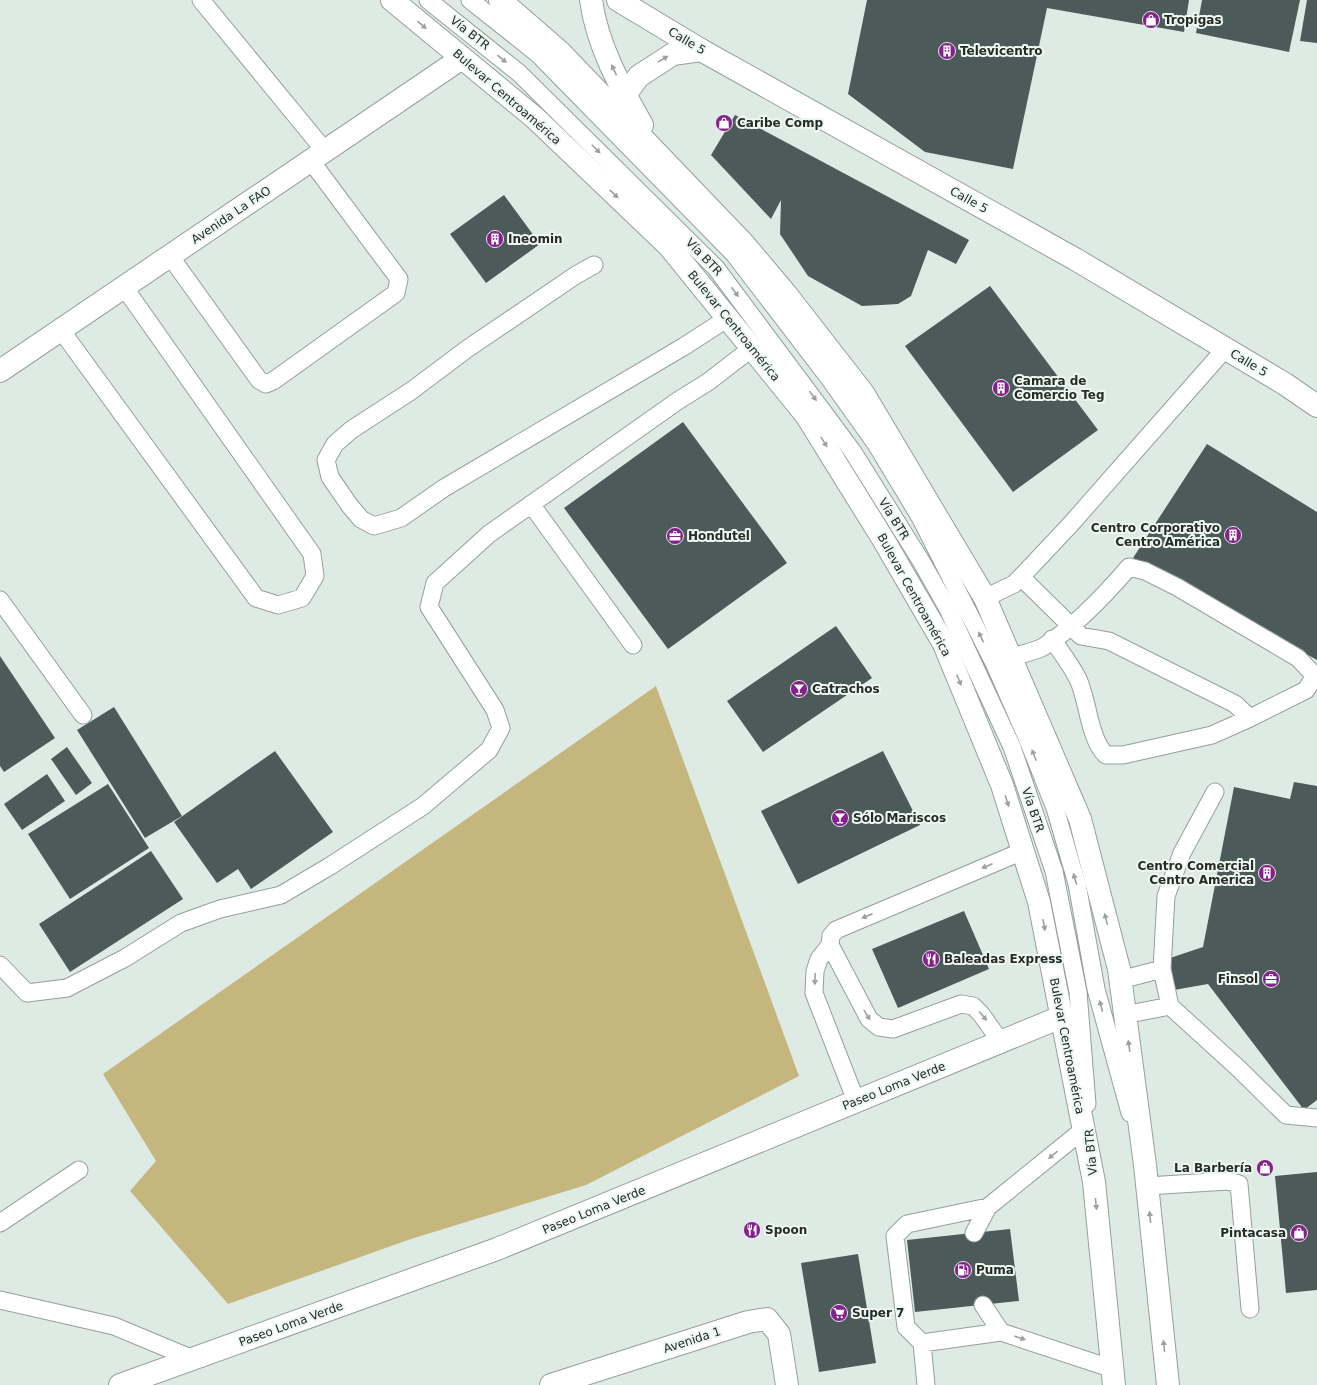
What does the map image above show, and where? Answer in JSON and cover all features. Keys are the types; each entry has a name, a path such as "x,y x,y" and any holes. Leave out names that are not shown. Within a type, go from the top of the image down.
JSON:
{"main road":[{"name":"Bulevar Centroamérica","path":"392,0 535,118 669,246 806,414 883,539 944,644 1002,785 1039,902 1094,1182 1114,1377"},
{"path":"500,0 560,52 743,243 786,294 863,393 985,598 1080,819 1120,980 1146,1176 1168,1385"},
{"path":"591,0 603,46 625,95 658,154"},
{"name":"Calle 5","path":"618,0 701,50 1074,259 1285,384 1317,406"},
{"path":"625,95 639,76 666,57 673,54 701,50"},
{"name":"Avenida La FAO","path":"0,371 462,58"},
{"name":"Paseo Loma Verde","path":"120,1385 497,1249 1061,1017"},
{"name":"Avenida 1","path":"551,1385 748,1322 767,1319 779,1334 786,1385"}],"lane":[{"path":"170,256 259,380 266,384 273,381 396,293 399,288 399,280 318,156 201,0"},
{"name":"Vía BTR","path":"428,0 519,73 716,268 853,452 947,607 1012,747 1054,871 1078,992 1094,1182"},
{"name":"Vía BTR","path":"470,0 538,54 734,254 829,378 876,444 920,517 995,664 1028,740 1055,808 1077,884 1096,989 1146,1176"},
{"path":"594,265 569,279 410,391 351,430 335,444 326,460 330,477 360,520 374,526 401,518 444,488 684,347 728,318"},
{"path":"61,330 256,598 278,605 302,598 316,576 312,554 124,287"},
{"path":"0,965 27,993 68,988 125,958 181,923 220,909 281,895 330,866 423,806 489,750 501,728 495,710 429,607 434,583 489,534 673,404 708,382 752,348"},
{"path":"985,598 1014,584 1021,577 1070,526 1225,349"},
{"path":"531,504 633,646"},
{"path":"1011,657 1042,648 1052,639 1071,625 1110,589 1129,567 1145,571 1177,587 1298,658 1315,676 1306,690 1212,735 1123,755 1106,755 1097,738 1078,680 1052,639"},
{"path":"1021,577 1081,636 1109,641 1235,704 1250,718"},
{"path":"0,600 83,715"},
{"path":"1215,792 1182,853 1166,896 1162,969 1170,1006 1238,1068 1286,1115 1317,1118"},
{"path":"856,1101 814,993 815,971 819,959 830,945 831,936 836,930 1023,851"},
{"path":"830,945 869,1020 880,1027 893,1029 961,1004 973,1006 1002,1042"},
{"path":"1120,980 1162,969"},
{"path":"1124,1016 1170,1006"},
{"path":"974,1233 988,1207 1083,1130"},
{"path":"0,1223 79,1170"},
{"path":"1146,1176 1228,1181 1239,1184 1250,1309"},
{"path":"926,1385 922,1343 906,1327 895,1236 907,1224 988,1207"},
{"path":"0,1300 114,1326 193,1359"},
{"path":"983,1305 1001,1332"},
{"path":"922,1343 1001,1332 1114,1377"}],"shaded area":[{"path":"656,686 799,1076 586,1185 411,1239 228,1304 130,1191 156,1161 103,1074"}],"building":[{"name":"Televicentro","path":"867,0 1189,0 1184,32 1047,8 1013,169 925,152 848,94"},
{"path":"1202,0 1300,0 1289,52 1196,33"},
{"path":"1307,0 1317,0 1317,43 1300,41"},
{"path":"735,115 969,240 956,264 928,250 911,296 898,304 862,306 808,276 780,234 781,200 771,219 711,155"},
{"name":"Ineomin","path":"504,195 540,244 486,283 450,234"},
{"name":"Camara de Comercio Teg","path":"990,286 1098,430 1013,492 905,346"},
{"name":"Hondutel","path":"683,422 787,563 668,649 564,508"},
{"name":"Centro Corporativo Centro América","path":"1207,444 1317,512 1317,660 1133,558"},
{"name":"Catrachos","path":"836,626 872,678 763,752 727,701"},
{"path":"0,656 55,738 4,772 0,766"},
{"path":"114,707 182,816 145,838 77,730"},
{"path":"67,747 92,783 76,795 51,759"},
{"path":"275,751 333,832 251,889 238,869 217,883 174,822"},
{"name":"Sólo Mariscos","path":"883,751 920,825 798,884 761,811"},
{"path":"47,774 65,801 22,830 4,804"},
{"name":"Centro Comercial Centro America","path":"1294,782 1317,786 1317,1100 1304,1110 1208,984 1174,990 1170,958 1203,947 1234,787 1290,799"},
{"path":"108,784 149,848 70,899 28,834"},
{"path":"151,851 183,899 70,972 39,924"},
{"name":"Baleadas Express","path":"964,911 989,969 898,1008 872,949"},
{"name":"Pintacasa","path":"1317,1172 1317,1290 1286,1293 1275,1176"},
{"name":"Puma","path":"1010,1229 1019,1301 915,1312 907,1240"},
{"name":"Super 7","path":"858,1254 876,1363 819,1372 801,1263"}],"place":[{"name":"Tropigas","path":"1151,20"},
{"name":"Televicentro","path":"947,51"},
{"name":"Caribe Comp","path":"724,123"},
{"name":"Ineomin","path":"495,239"},
{"name":"Camara de Comercio Teg","path":"1001,388"},
{"name":"Centro Corporativo Centro América","path":"1233,535"},
{"name":"Hondutel","path":"675,536"},
{"name":"Catrachos","path":"799,689"},
{"name":"Sólo Mariscos","path":"840,818"},
{"name":"Centro Comercial Centro America","path":"1267,873"},
{"name":"Baleadas Express","path":"931,959"},
{"name":"Finsol","path":"1271,979"},
{"name":"La Barbería","path":"1265,1168"},
{"name":"Spoon","path":"752,1230"},
{"name":"Pintacasa","path":"1299,1233"},
{"name":"Puma","path":"963,1270"},
{"name":"Super 7","path":"839,1313"}]}
